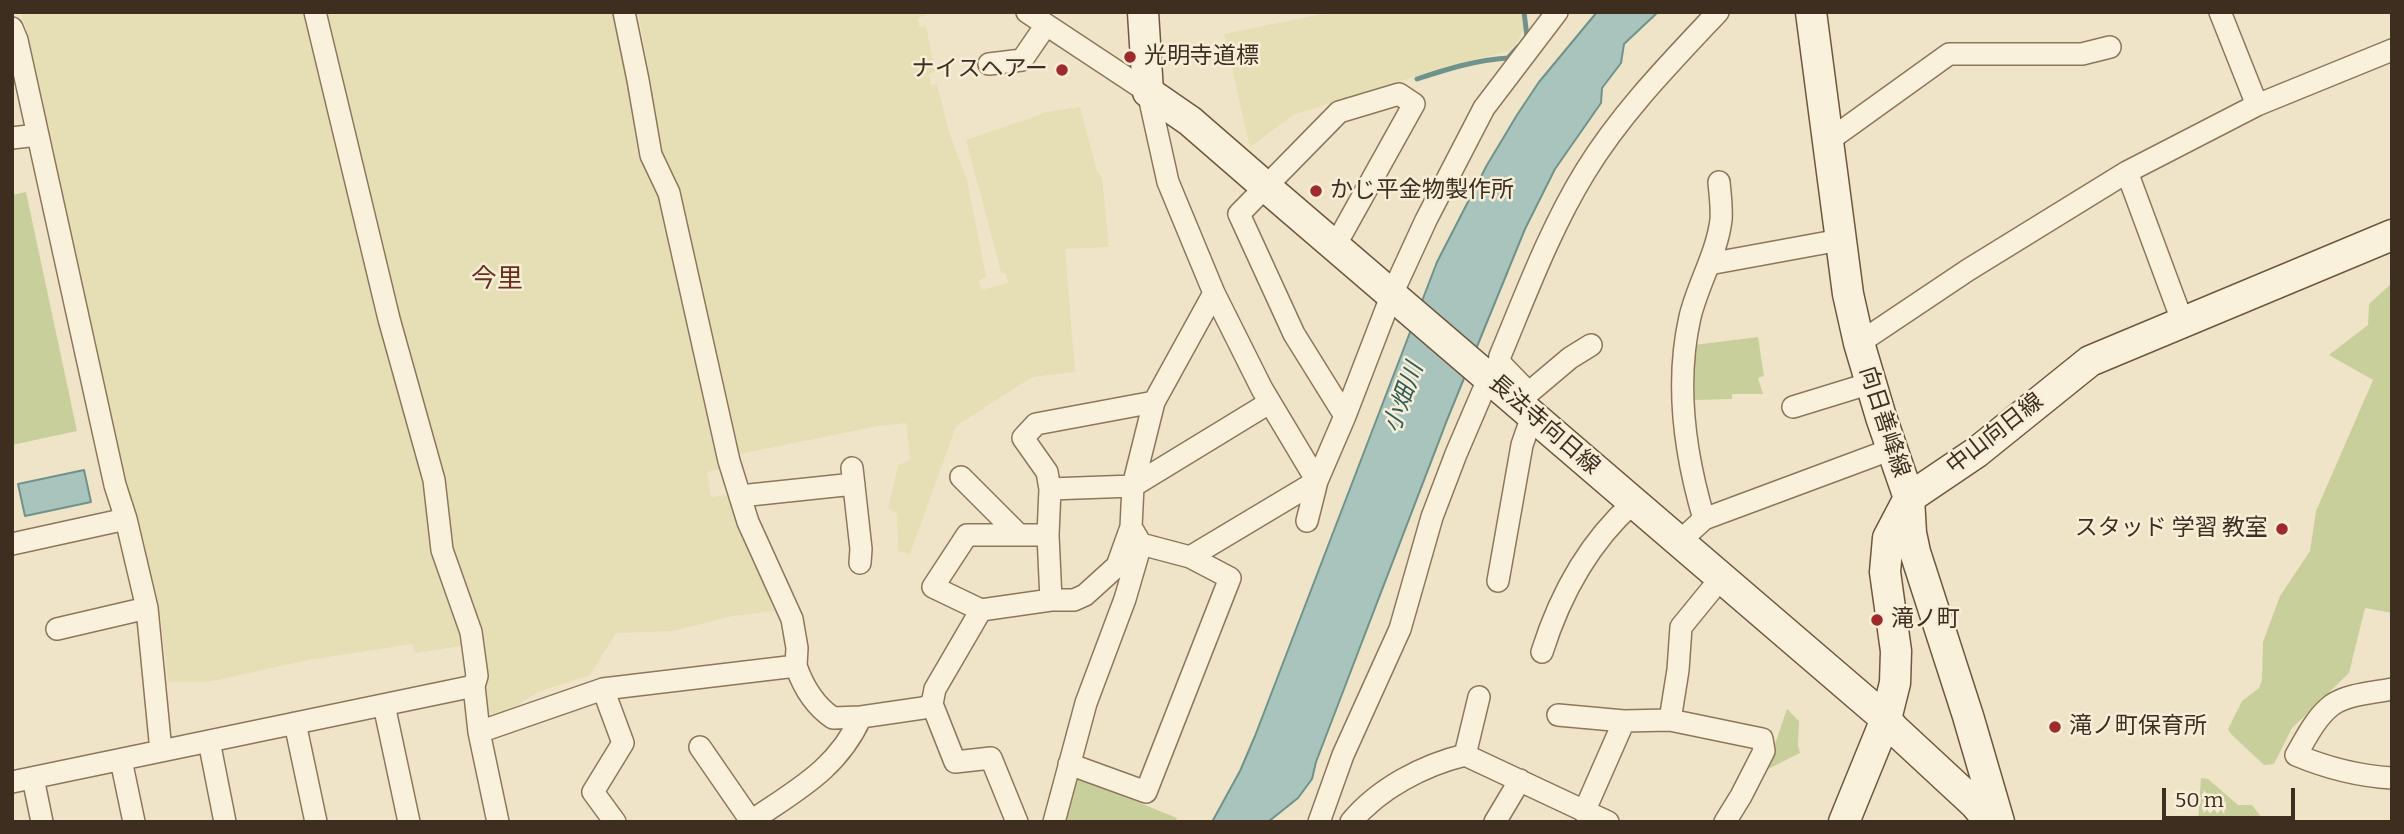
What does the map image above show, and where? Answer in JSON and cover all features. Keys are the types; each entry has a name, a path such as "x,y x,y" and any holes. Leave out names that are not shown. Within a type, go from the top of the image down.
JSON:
{"main road":[{"path":"1143,12 1149,92"},
{"name":"向日善峰線","path":"1811,12 1840,240 1859,342 1909,498 1910,533 1915,552 1968,716 1998,822"},
{"name":"長法寺向日線","path":"1149,92 1189,121 1489,377 1526,404 1633,503 1886,719 1892,728 1975,804 1990,822"},
{"name":"中山向日線","path":"1844,822 1886,719 1895,683 1896,651 1885,572 1888,538 1909,498 1977,452 2084,365 2392,235"}],"street":[{"path":"315,12 389,319 434,480 442,550 471,632 477,676 474,686 478,732 498,822"},
{"path":"624,12 651,155 669,193 729,461 748,522 792,619 797,648 796,666 808,692 824,712 833,718 861,718 923,708 932,704"},
{"path":"1027,12 1149,92 1168,182 1214,293 1269,403 1317,481"},
{"path":"1307,520 1317,481 1392,293 1426,220 1484,108 1557,12"},
{"path":"1526,404 1499,362 1500,356 1561,217 1585,172 1618,125 1657,77 1718,12"},
{"path":"2220,12 2257,105"},
{"path":"989,65 1022,60 1046,25"},
{"path":"14,36 115,485 147,608 161,751"},
{"path":"1828,141 1948,54 2082,54 2110,47"},
{"path":"1859,342 1968,270 2127,172 2257,105 2392,50"},
{"path":"1335,246 1414,104 1399,94 1339,112 1239,214 1294,334 1345,416"},
{"path":"12,138 37,135"},
{"path":"2127,172 2183,323"},
{"path":"1704,519 1688,449 1683,374 1690,318 1721,220 1719,182"},
{"path":"1709,264 1840,240"},
{"path":"1054,822 1086,703 1125,599 1136,535 1133,486 1154,402 1214,293"},
{"path":"1498,581 1522,445 1526,404 1570,358 1591,345"},
{"path":"1319,822 1343,755 1400,629 1432,517 1489,377"},
{"path":"1793,407 1871,383"},
{"path":"1051,600 1048,536 1050,489 1047,472 1023,438 1036,424 1154,402"},
{"path":"1050,489 1133,486 1269,403"},
{"path":"1679,542 1704,519 1892,449"},
{"path":"740,496 853,476 861,549 860,563"},
{"path":"961,477 1019,535"},
{"path":"1190,556 1317,481"},
{"path":"1542,653 1559,604 1576,570 1602,534 1633,503"},
{"path":"12,544 126,519"},
{"path":"1048,536 967,535 933,587 981,610 1051,600 1074,600 1093,588 1116,566 1136,535"},
{"path":"1069,764 1146,792 1230,578 1190,556 1136,535"},
{"path":"1670,720 1681,627 1721,578"},
{"path":"57,629 147,608"},
{"path":"981,610 935,689 932,704 955,762 991,758 1017,822"},
{"path":"478,732 603,690 796,666"},
{"path":"42,822 22,780 474,686"},
{"path":"603,690 623,743 593,792 615,822"},
{"path":"2392,690 2356,696 2334,704 2320,716 2296,755 2354,773 2392,778"},
{"path":"1465,755 1479,697"},
{"path":"384,705 409,822"},
{"path":"1558,716 1625,721 1670,720 1762,739 1764,751 1725,822"},
{"path":"700,747 751,822 815,778 838,757 861,718"},
{"path":"1584,812 1625,721"},
{"path":"295,723 316,822"},
{"path":"209,741 225,822"},
{"path":"1331,789 1351,808 1353,819 1385,792 1408,778 1445,760 1465,755 1608,822"},
{"path":"121,760 134,822"},
{"path":"1495,822 1520,780"}],"shaded area":[{"path":"20,12 306,12 463,636 461,646 416,653 412,644 308,660 208,682 168,682 161,620 123,477 55,173 26,27"},
{"path":"319,12 614,12 635,107 683,281 721,469 707,472 711,497 729,495 774,611 732,616 673,631 616,633 590,675 538,692 509,711 488,714 482,680 446,543"},
{"path":"638,12 926,12 926,15 918,18 919,27 926,26 935,72 929,74 931,85 937,84 950,135 967,180 986,276 979,281 981,290 1008,283 1006,274 1001,272 966,140 1051,111 1080,107 1097,171 1102,178 1109,247 1065,249 1075,372 1032,377 956,426 910,554 898,551 897,514 888,508 898,466 910,459 906,423 878,426 735,455 673,184 652,123 648,67"},
{"path":"1333,12 1521,12 1523,29 1509,51 1449,66 1293,115 1250,147 1224,34"}],"green space":[{"path":"26,192 77,431 12,445 12,195"},
{"path":"2392,283 2392,613 2365,608 2349,673 2292,728 2274,764 2264,765 2228,729 2242,701 2259,688 2262,680 2263,642 2280,596 2310,551 2316,511 2373,380 2329,355 2368,325 2369,304"},
{"path":"1758,337 1764,376 1758,378 1763,394 1732,394 1732,399 1695,400 1694,345"},
{"path":"1787,709 1799,721 1800,753 1766,770"},
{"path":"1076,777 1177,818 1175,822 1062,822"},
{"path":"2201,778 2208,779 2238,805 2252,805 2265,822 2198,822"}],"water":[{"name":"小畑川","path":"1597,12 1658,12 1624,44 1621,63 1602,88 1601,103 1555,169 1525,229 1447,420 1316,762 1312,779 1298,798 1268,822 1212,822 1240,771 1255,736 1437,262 1487,165 1517,115 1539,82"},
{"path":"84,470 91,502 25,516 18,484"}],"waterway":[{"path":"1524,12 1525,39"},
{"path":"1417,79 1451,68 1508,58 1518,47"}],"place":[{"name":"光明寺道標","path":"1130,57"},
{"name":"ナイスヘアー","path":"1062,70"},
{"name":"かじ平金物製作所","path":"1316,191"},
{"name":"スタッド 学習 教室","path":"2282,529"},
{"name":"滝ノ町","path":"1877,620"},
{"name":"滝ノ町保育所","path":"2055,727"}],"district":[{"name":"今里","path":"497,280"}]}
